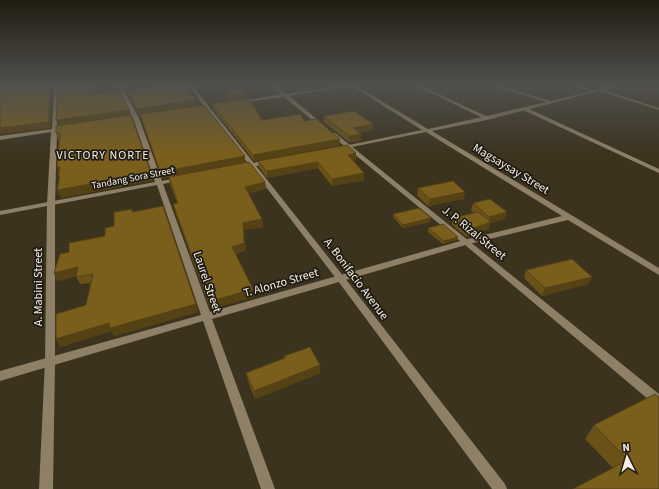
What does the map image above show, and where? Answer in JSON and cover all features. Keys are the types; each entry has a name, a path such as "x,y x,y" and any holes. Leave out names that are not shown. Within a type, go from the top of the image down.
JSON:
{"street":[{"name":"A. Mabini Street","path":"46,489 50,361 51,204 53,130 56,108"},
{"name":"Laurel Street","path":"131,108 160,183 206,317 268,489"},
{"name":"A. Bonifacio Avenue","path":"208,108 341,279 500,489"},
{"name":"J. P. Rizal Street","path":"300,108 467,242 659,401"},
{"name":"Magsaysay Street","path":"389,108 659,272"},
{"path":"465,108 487,118"},
{"path":"334,150 428,132 529,108"},
{"path":"525,109 659,171"},
{"path":"0,138 68,128"},
{"path":"238,168 275,161"},
{"name":"Tandang Sora Street","path":"0,213 191,177"},
{"name":"T. Alonzo Street","path":"0,376 467,242 569,217"}],"building":[{"path":"0,108 49,108 48,122 0,128"},
{"path":"57,108 128,108 129,110 56,120"},
{"path":"184,108 206,108 245,156 160,172 140,114"},
{"path":"215,108 255,108 262,120 301,114 304,121 316,119 340,139 253,155"},
{"path":"354,111 373,124 353,128 361,134 349,136 324,116"},
{"path":"131,115 151,173 57,190 60,176 58,176 60,167 57,167 60,133 56,133 56,126"},
{"path":"347,145 356,153 348,155 364,173 332,179 318,162 267,171 258,161"},
{"path":"249,162 265,182 245,187 262,219 243,223 244,243 232,247 253,289 212,301 212,299 208,300 173,204 178,203 169,177"},
{"path":"453,181 465,192 430,199 418,188"},
{"path":"490,199 507,212 489,217 473,203"},
{"path":"163,206 196,304 110,328 109,323 56,339 56,314 86,305 93,274 76,277 78,267 54,273 60,254 69,252 69,243 105,236 105,228 114,226 114,212 132,209 132,212"},
{"path":"419,208 431,218 403,225 393,214"},
{"path":"478,212 491,222 468,230 453,218"},
{"path":"443,224 458,237 444,241 428,228"},
{"path":"572,259 592,277 545,288 526,270"},
{"path":"310,347 320,365 254,391 246,373 285,358 284,356"},
{"path":"655,394 659,397 659,489 573,489 628,460 594,425"}],"district":[{"name":"VICTORY NORTE","path":"103,155"}]}
